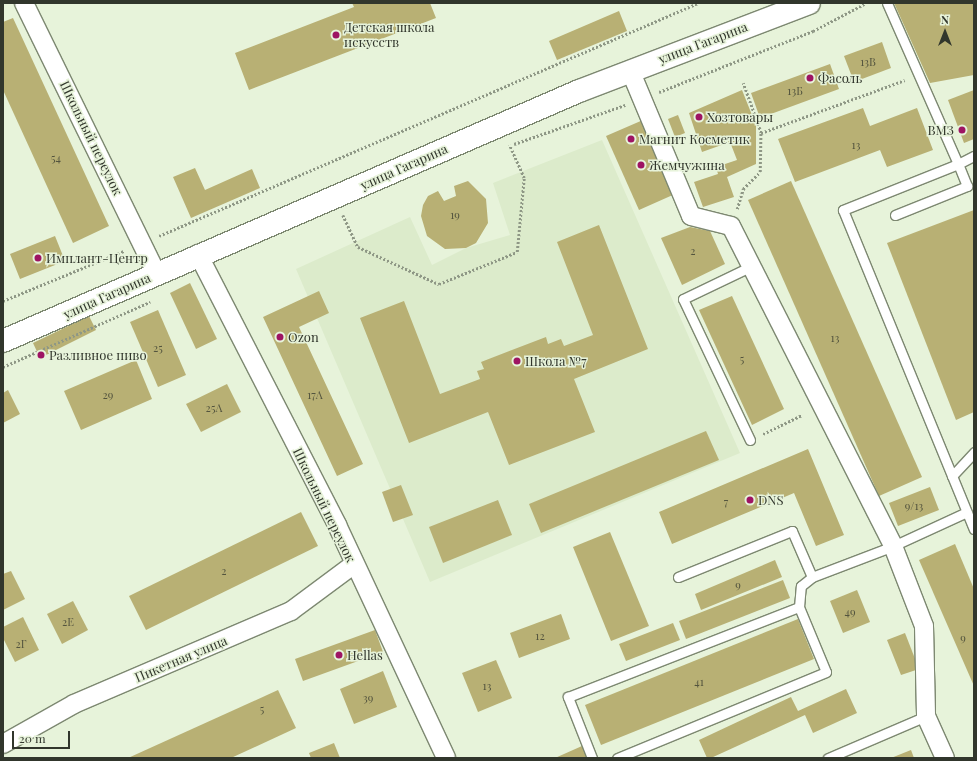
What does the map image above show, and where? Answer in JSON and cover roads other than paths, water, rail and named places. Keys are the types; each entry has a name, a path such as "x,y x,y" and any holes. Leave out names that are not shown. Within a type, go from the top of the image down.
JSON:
{"street":[{"name":"Школьный переулок","path":"24,3 156,274"},
{"name":"улица Гагарина","path":"3,342 198,254 630,70 809,3"},
{"path":"630,70 691,216 731,226 893,546 924,626 926,716 945,758"},
{"name":"Школьный переулок","path":"198,254 337,525 353,565 446,758"},
{"name":"Пикетная улица","path":"3,744 74,704 291,611 353,565"}],"lane":[{"path":"887,3 967,186 895,215"},
{"path":"974,156 958,164 843,210 974,529"},
{"path":"750,440 683,299 752,266"},
{"path":"952,476 974,452"},
{"path":"617,758 826,672 799,607 801,586 812,577 893,546 966,512"},
{"path":"678,578 792,531 812,577"},
{"path":"592,758 568,697 799,607"},
{"path":"828,758 926,716"}],"place":[{"name":"Детская школа искусств","path":"336,35"},
{"name":"Фасоль","path":"810,78"},
{"name":"Хозтовары","path":"699,117"},
{"name":"ВМЗ","path":"962,130"},
{"name":"Магнит Косметик","path":"631,139"},
{"name":"Жемчужина","path":"641,165"},
{"name":"Имплант-Центр","path":"38,258"},
{"name":"Ozon","path":"280,337"},
{"name":"Разливное пиво","path":"41,355"},
{"name":"Школа №7","path":"517,361"},
{"name":"DNS","path":"750,500"},
{"name":"Hellas","path":"339,655"}]}
